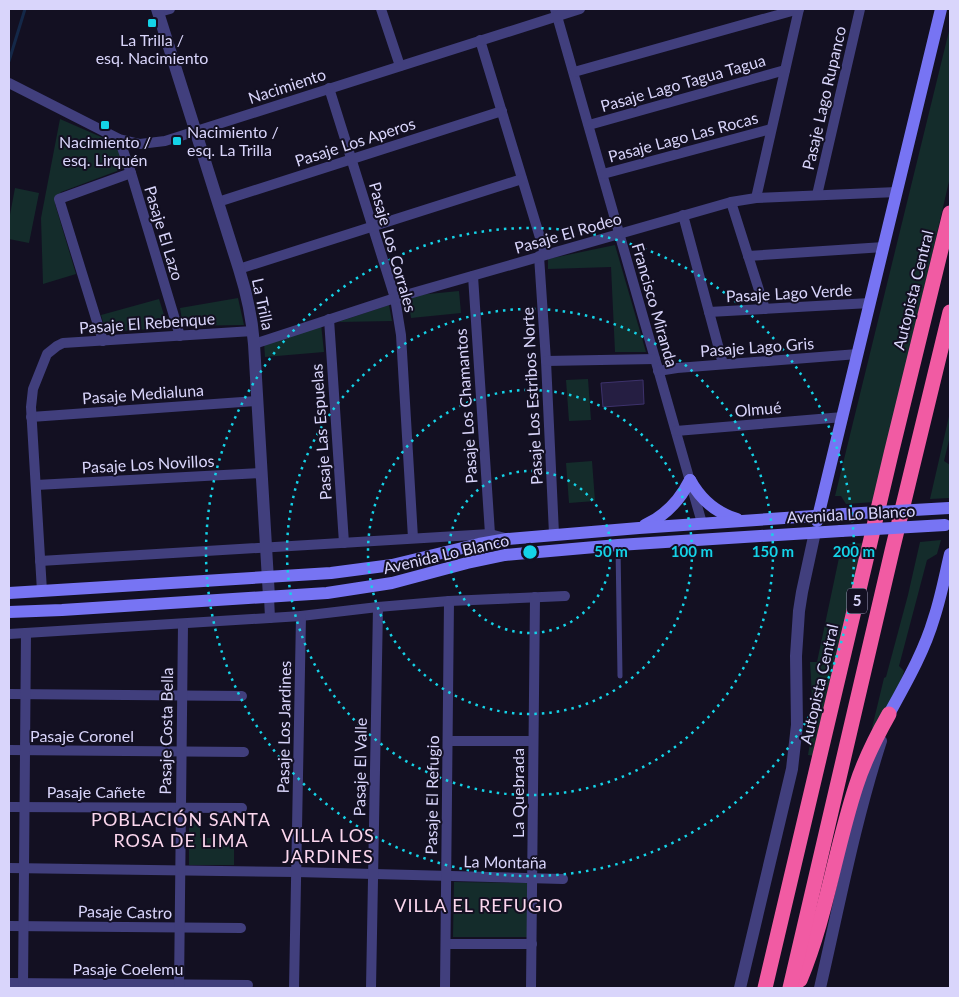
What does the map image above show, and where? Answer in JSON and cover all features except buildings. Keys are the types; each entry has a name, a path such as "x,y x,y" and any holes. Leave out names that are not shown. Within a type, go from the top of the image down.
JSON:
{"highway":[{"name":"Autopista Central","path":"765,988 950,213"},
{"name":"5","path":"790,988 950,312"},
{"path":"797,988 812,949 856,786 869,752 889,714"}],"main road":[{"path":"815,532 942,9"},
{"path":"639,528 667,512 680,497 690,480 699,495 712,507 722,513 742,520"},
{"name":"Avenida Lo Blanco","path":"9,592 330,573 382,566 507,539 554,534 742,520 950,508"},
{"path":"702,523 706,532 716,539"},
{"name":"Avenida Lo Blanco","path":"9,612 70,610 327,593 368,588 505,555 560,549 948,525"},
{"path":"889,714 923,649 934,618 950,554"}],"street":[{"path":"381,9 400,66"},
{"name":"Nacimiento","path":"11,84 119,139 133,143 149,144 165,141 400,66 480,40 556,12 580,9"},
{"path":"574,72 799,9 756,198"},
{"name":"Pasaje Lago Rupanco","path":"817,194 860,9"},
{"name":"La Trilla","path":"162,10 195,131 250,307 254,337 270,618"},
{"name":"Francisco Miranda","path":"556,12 702,523"},
{"name":"Pasaje Los Estribos Norte","path":"480,40 522,179 542,255 554,534"},
{"name":"Pasaje Lago Tagua Tagua","path":"588,125 785,70"},
{"name":"Pasaje Los Corrales","path":"329,88 395,298 400,336 414,538"},
{"name":"Pasaje Los Aperos","path":"218,202 502,111"},
{"name":"Pasaje Lago Las Rocas","path":"602,174 771,130"},
{"name":"Pasaje El Lazo","path":"119,139 180,336"},
{"path":"104,341 59,199 131,173"},
{"path":"239,269 522,179"},
{"name":"Pasaje El Rodeo","path":"254,337 329,319 542,255 731,202 756,198 817,194 897,192"},
{"path":"731,202 765,309"},
{"path":"683,215 723,364"},
{"path":"748,256 884,247"},
{"name":"Pasaje Los Chamantos","path":"473,276 490,534"},
{"name":"Pasaje Lago Verde","path":"709,312 870,303"},
{"name":"Pasaje Las Espuelas","path":"329,319 344,543"},
{"name":"Pasaje El Rebenque","path":"31,416 33,389 47,354 63,343 180,336 254,337"},
{"name":"Pasaje Lago Gris","path":"658,371 858,354"},
{"path":"546,361 655,359"},
{"name":"Pasaje Medialuna","path":"31,416 257,402"},
{"path":"31,416 42,591"},
{"name":"Olmué","path":"676,431 843,417"},
{"name":"Pasaje Los Novillos","path":"36,485 261,473"},
{"path":"740,988 792,768 797,725 796,656 799,612 815,532"},
{"name":"Avenida Lo Blanco","path":"40,561 490,534 507,539"},
{"path":"9,634 301,616 449,601 565,596"},
{"name":"La Quebrada","path":"531,988 534,597"},
{"name":"Pasaje El Refugio","path":"445,988 449,601"},
{"name":"Pasaje El Valle","path":"371,988 378,607"},
{"name":"Pasaje Los Jardines","path":"294,988 301,616"},
{"name":"Pasaje Costa Bella","path":"179,986 182,624"},
{"path":"23,985 26,633"},
{"path":"9,694 242,696"},
{"path":"820,988 868,784 889,714"},
{"path":"448,741 533,741"},
{"name":"Pasaje Coronel","path":"9,750 244,752"},
{"name":"Pasaje Cañete","path":"9,807 242,808"},
{"name":"La Montaña","path":"9,868 296,872 563,879"},
{"name":"Pasaje Castro","path":"9,926 241,928"},
{"path":"446,944 532,944"},
{"name":"Pasaje Coelemu","path":"9,982 23,985 248,985"}],"lane":[{"path":"618,545 620,676"}],"green space":[{"path":"950,27 950,177 875,502 846,504 841,496 835,496"},
{"path":"60,119 115,143 125,168 61,192 55,204 76,274 43,284 41,218"},
{"path":"15,188 39,193 29,243 9,239 9,220"},
{"path":"615,245 646,352 615,352 611,267 548,269 548,259"},
{"path":"459,291 461,313 411,318 408,296"},
{"path":"238,298 244,325 183,326 180,308"},
{"path":"159,299 168,328 106,332 101,315"},
{"path":"389,305 392,321 338,322"},
{"path":"321,324 324,352 265,357 264,342"},
{"path":"588,379 591,420 569,421 566,380"},
{"path":"950,412 950,436 944,461 950,465 950,498 930,499"},
{"path":"592,461 595,501 569,503 566,463"},
{"path":"941,540 937,554 927,560 899,666 904,671 898,693 877,733 872,728 908,595 920,542"},
{"path":"864,543 815,756 808,755 812,720 810,662 817,662 840,553 838,550 839,545"},
{"path":"189,818 200,818 200,838 234,838 234,865 189,865"},
{"path":"454,882 528,883 528,937 453,937"}],"waterway":[{"path":"9,61 25,9"}],"place":[{"name":"La Trilla / esq. Nacimiento","path":"152,23"},
{"name":"Nacimiento / esq. Lirquén","path":"105,125"},
{"name":"Nacimiento / esq. La Trilla","path":"177,141"}],"district":[{"name":"POBLACIÓN SANTA ROSA DE LIMA","path":"181,830"},
{"name":"VILLA LOS JARDINES","path":"328,846"},
{"name":"VILLA EL REFUGIO","path":"479,906"}]}
